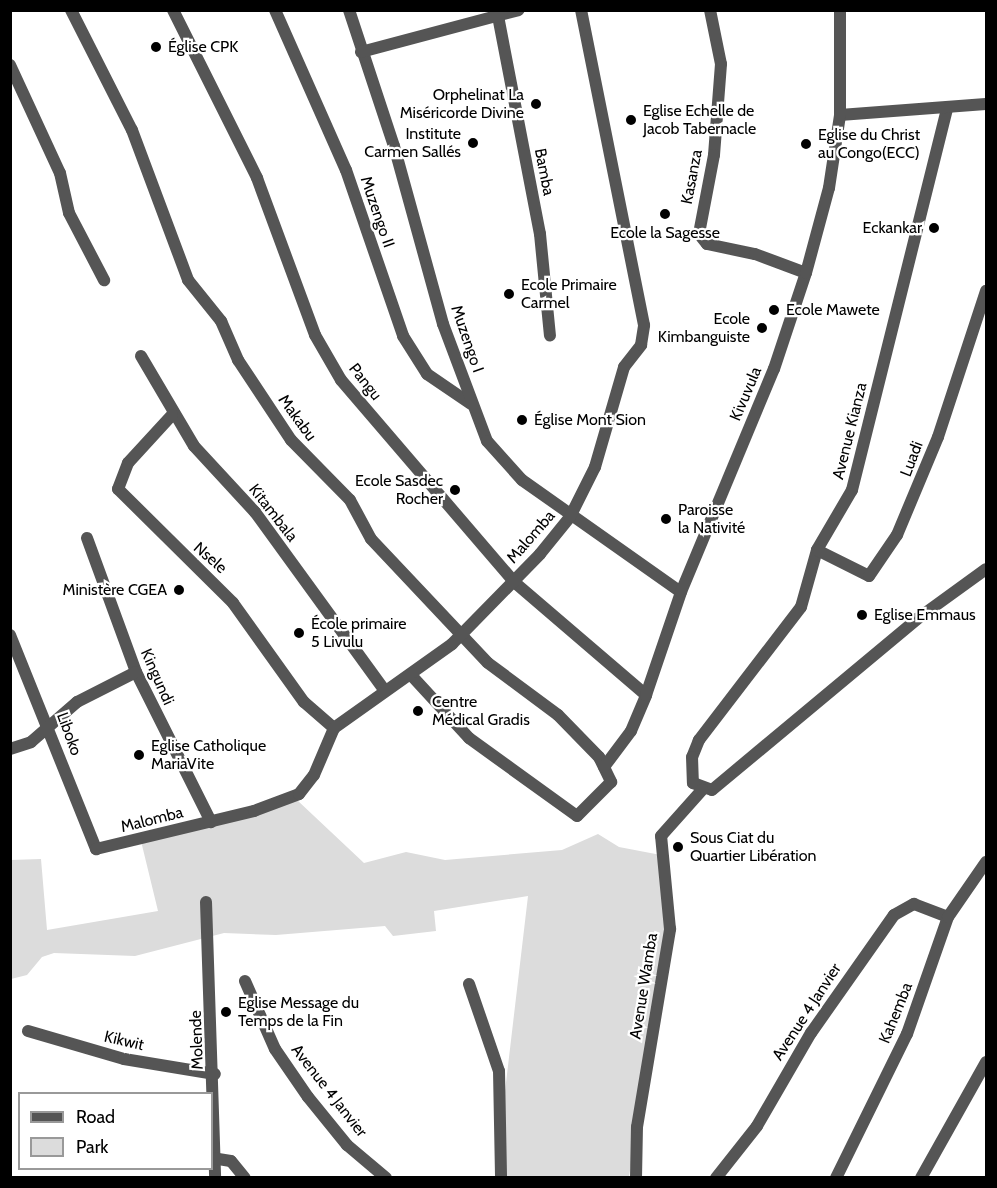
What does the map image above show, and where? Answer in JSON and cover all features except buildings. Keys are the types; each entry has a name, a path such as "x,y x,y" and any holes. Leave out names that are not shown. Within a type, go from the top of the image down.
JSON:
{"street":[{"name":"Makabu","path":"71,10 132,130 188,280 221,321 238,360 291,440 350,500 371,539 488,663 558,715 604,767"},
{"name":"Pangu","path":"172,10 257,178 325,356 513,581 646,694"},
{"name":"Muzengo II","path":"275,10 346,170 403,336 427,374 471,404"},
{"name":"Muzengo I","path":"349,10 471,404 492,447 522,480 570,517 681,592"},
{"path":"361,52 475,16 498,16 519,10"},
{"name":"Malomba","path":"92,846 121,845 212,822 299,794 314,775 333,728 383,688 411,675 462,634 570,517 595,468 624,367 641,345 644,325 581,10"},
{"name":"Kasanza","path":"710,10 721,64 714,155 699,234 707,244 755,254 806,273"},
{"name":"Kivuvula","path":"604,767 631,731 681,592 774,369 806,273 830,188 840,115 840,10"},
{"name":"Bamba","path":"498,16 540,234 550,336"},
{"path":"10,65 60,173 69,213 104,280"},
{"path":"840,115 947,109 987,104"},
{"name":"Avenue Kianza","path":"702,790 693,783 690,770 699,740 801,607 818,550 852,490 947,109"},
{"name":"Luadi","path":"818,550 869,576 891,544 938,436 987,291"},
{"name":"Kitambala","path":"141,356 172,415 255,512 383,688"},
{"name":"Nsele","path":"172,415 128,463 118,489 233,603 304,702 333,728"},
{"name":"Kingundi","path":"87,538 136,672 212,822"},
{"path":"702,790 712,790 777,740 917,619 987,569"},
{"name":"Liboko","path":"10,635 49,726 92,846"},
{"path":"10,749 31,742 77,702 136,672"},
{"path":"411,675 470,738 578,816 611,782 604,767"},
{"name":"Avenue Wamba","path":"636,1178 638,1128 670,929 661,836 702,790"},
{"name":"Kahemba","path":"836,1178 907,1034 948,916 987,862"},
{"name":"Molende","path":"206,902 215,1074 213,1130"},
{"name":"Avenue 4 Janvier","path":"716,1178 757,1126 811,1033 894,915 914,904 948,916"},
{"name":"Avenue 4 Janvier","path":"245,981 275,1049 308,1097 347,1145 386,1178"},
{"path":"469,984 499,1071 501,1178"},
{"name":"Kikwit","path":"28,1031 124,1059 215,1074"},
{"path":"921,1178 987,1062"},
{"path":"213,1158 231,1161 245,1178"},
{"path":"930,1165 936,1178"}],"green space":[{"path":"297,800 364,863 406,852 445,860 562,850 598,834 619,847 666,856 671,901 629,1177 502,1177 501,1125 528,896 434,911 436,931 393,936 385,926 276,935 224,933 135,956 54,953 42,957 27,975 11,979 10,860 41,859 47,930 158,911 141,841"}],"place":[{"name":"Église CPK","path":"156,47"},
{"name":"Orphelinat La Miséricorde Divine","path":"536,104"},
{"name":"Eglise Echelle de Jacob Tabernacle","path":"631,120"},
{"name":"Institute Carmen Sallés","path":"473,143"},
{"name":"Eglise du Christ au Congo(ECC)","path":"806,144"},
{"name":"Ecole la Sagesse","path":"665,214"},
{"name":"Eckankar","path":"934,228"},
{"name":"Ecole Primaire Carmel","path":"509,294"},
{"name":"Ecole Mawete","path":"774,310"},
{"name":"Ecole Kimbanguiste","path":"762,328"},
{"name":"Église Mont Sion","path":"522,420"},
{"name":"Ecole Sasdec Rocher","path":"455,490"},
{"name":"Paroisse la Nativité","path":"666,519"},
{"name":"Ministère CGEA","path":"179,590"},
{"name":"Eglise Emmaus","path":"862,615"},
{"name":"École primaire 5 Livulu","path":"299,633"},
{"name":"Centre Médical Gradis","path":"418,711"},
{"name":"Eglise Catholique MariaVite","path":"139,755"},
{"name":"Sous Ciat du Quartier Libération","path":"678,847"},
{"name":"Eglise Message du Temps de la Fin","path":"226,1012"}]}
